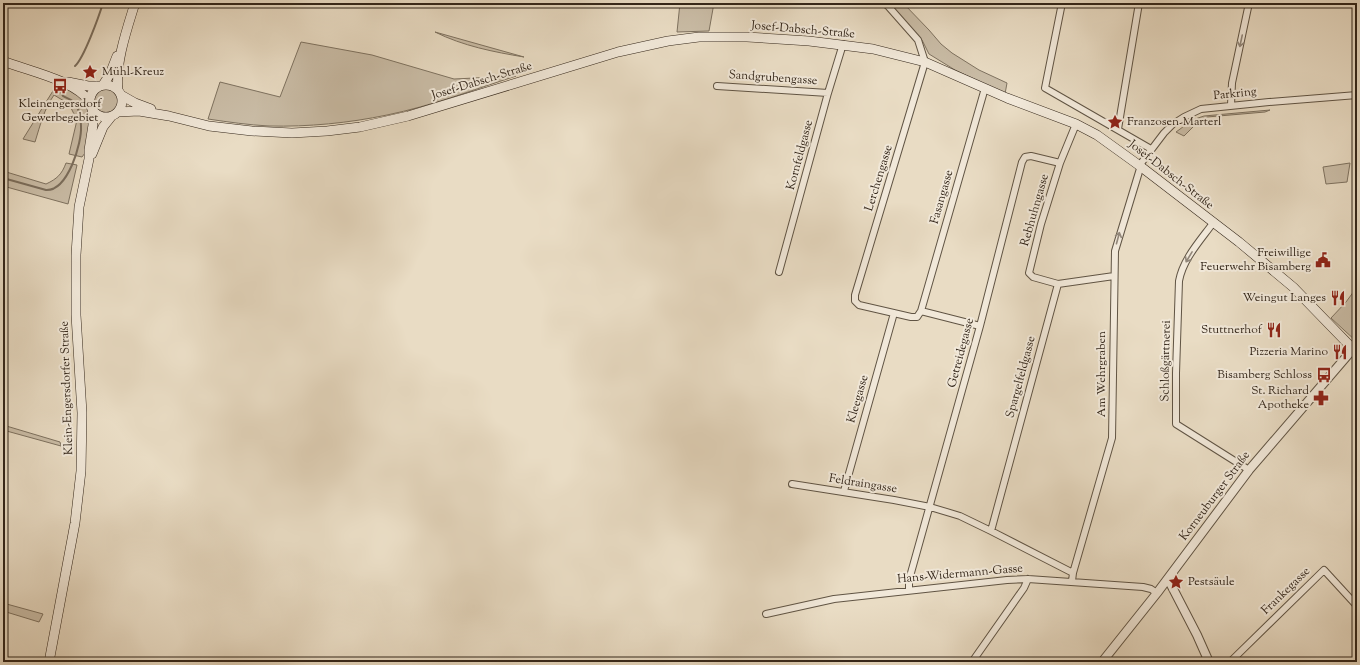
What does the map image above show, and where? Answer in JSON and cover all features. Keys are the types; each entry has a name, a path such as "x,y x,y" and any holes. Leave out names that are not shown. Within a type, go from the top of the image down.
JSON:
{"main road":[{"path":"91,105 92,93 101,86 110,74 125,36 135,3"},
{"path":"61,81 81,93 99,115 114,114 122,104 118,71 125,36"},
{"name":"Josef-Dabsch-Straße","path":"114,114 136,111 169,116 209,126 252,131 296,133 332,131 360,127 408,116 613,53 660,42 699,37 748,37 843,44 890,52 925,62 985,88 1076,124 1106,140 1213,224 1239,242 1294,288 1355,351"},
{"path":"3,61 61,81 88,86 110,85 120,92"},
{"name":"Josef-Dabsch-Straße","path":"120,92 135,103 169,116"},
{"name":"Klein-Engersdorfer Straße","path":"49,662 75,523 81,476 82,413 76,315 76,255 79,207 89,159 93,125 91,105"},
{"name":"Klein-Engersdorfer Straße","path":"89,159 94,151 103,127 114,114"}],"street":[{"path":"884,3 918,40 925,62"},
{"path":"1062,3 1045,88 1151,149"},
{"path":"1118,129 1139,3"},
{"path":"1231,106 1232,83 1249,3"},
{"name":"Kornfeldgasse","path":"779,272 843,44"},
{"name":"Lerchengasse","path":"894,314 858,304 855,301 855,295 925,62"},
{"name":"Sandgrubengasse","path":"717,86 828,93"},
{"name":"Fasangasse","path":"921,311 985,88"},
{"name":"Parkring","path":"1140,166 1151,149 1168,129 1184,117 1201,109 1357,95"},
{"name":"Rebhuhngasse","path":"1058,284 1030,276 1029,273 1041,224 1060,163 1076,124"},
{"name":"Getreidegasse","path":"909,590 909,580 980,326 1023,160 1025,157 1030,156 1060,163"},
{"name":"Am Wehrgraben","path":"1072,581 1112,438 1115,251 1140,166"},
{"name":"Schloßgärtnerei","path":"1213,224 1191,254 1182,270 1179,281 1177,295 1176,424 1249,470"},
{"path":"1058,284 1114,276"},
{"name":"Spargelfeldgasse","path":"991,531 1058,284"},
{"path":"894,314 913,318 917,317 921,311 980,326"},
{"name":"Kleegasse","path":"844,492 894,314"},
{"name":"Korneuburger Straße","path":"1102,662 1168,579 1249,470 1355,351"},
{"name":"Feldraingasse","path":"792,484 930,507"},
{"path":"930,507 960,516 1073,573"},
{"name":"Frankegasse","path":"1230,662 1324,570 1357,606"},
{"path":"972,662 1024,588 1028,579"},
{"name":"Hans-Widermann-Gasse","path":"766,614 834,599 909,590 1028,579 1147,587 1157,593"},
{"path":"1168,579 1209,662"}],"shaded area":[{"path":"680,3 714,3 709,31 677,32"},
{"path":"889,3 903,3 941,44 952,53 979,70 1007,83 1005,94 955,70 929,54 922,40"},
{"path":"435,32 524,57 490,51 468,45"},
{"path":"301,42 372,55 454,79 516,76 420,107 358,120 328,124 269,126 208,119 220,82 280,97"},
{"path":"56,86 70,90 79,95 85,102 88,110 89,130 85,153 82,157 69,154 77,120 69,104 54,95 45,112 35,142 23,139"},
{"path":"106,89 115,92 118,101 115,110 106,113 97,110 94,101 97,92"},
{"path":"1270,110 1265,112 1207,117 1195,125 1192,120 1204,116"},
{"path":"1191,121 1194,126 1184,136 1176,132"},
{"path":"66,163 77,165 68,204 3,186 3,171 46,184 59,176"},
{"path":"1350,163 1347,182 1326,184 1323,167"},
{"path":"1357,287 1357,342 1331,318 1346,302"},
{"path":"3,425 60,442 61,446 3,430"},
{"path":"3,603 43,614 39,622 3,611"}],"waterway":[{"path":"75,66 83,55 103,3"},
{"path":"3,178 46,190 54,188 61,183 67,175 79,143 81,123 76,104 63,96 60,89"}],"place":[{"name":"Mühl-Kreuz","path":"90,72"},
{"name":"Kleinengersdorf Gewerbegebiet","path":"60,86"},
{"name":"Franzosen-Marterl","path":"1115,122"},
{"name":"Freiwillige Feuerwehr Bisamberg","path":"1323,260"},
{"name":"Weingut Langes","path":"1338,298"},
{"name":"Stuttnerhof","path":"1274,330"},
{"name":"Pizzeria Marino","path":"1340,352"},
{"name":"Bisamberg Schloss","path":"1324,375"},
{"name":"St. Richard Apotheke","path":"1321,398"},
{"name":"Pestsäule","path":"1176,582"}]}
